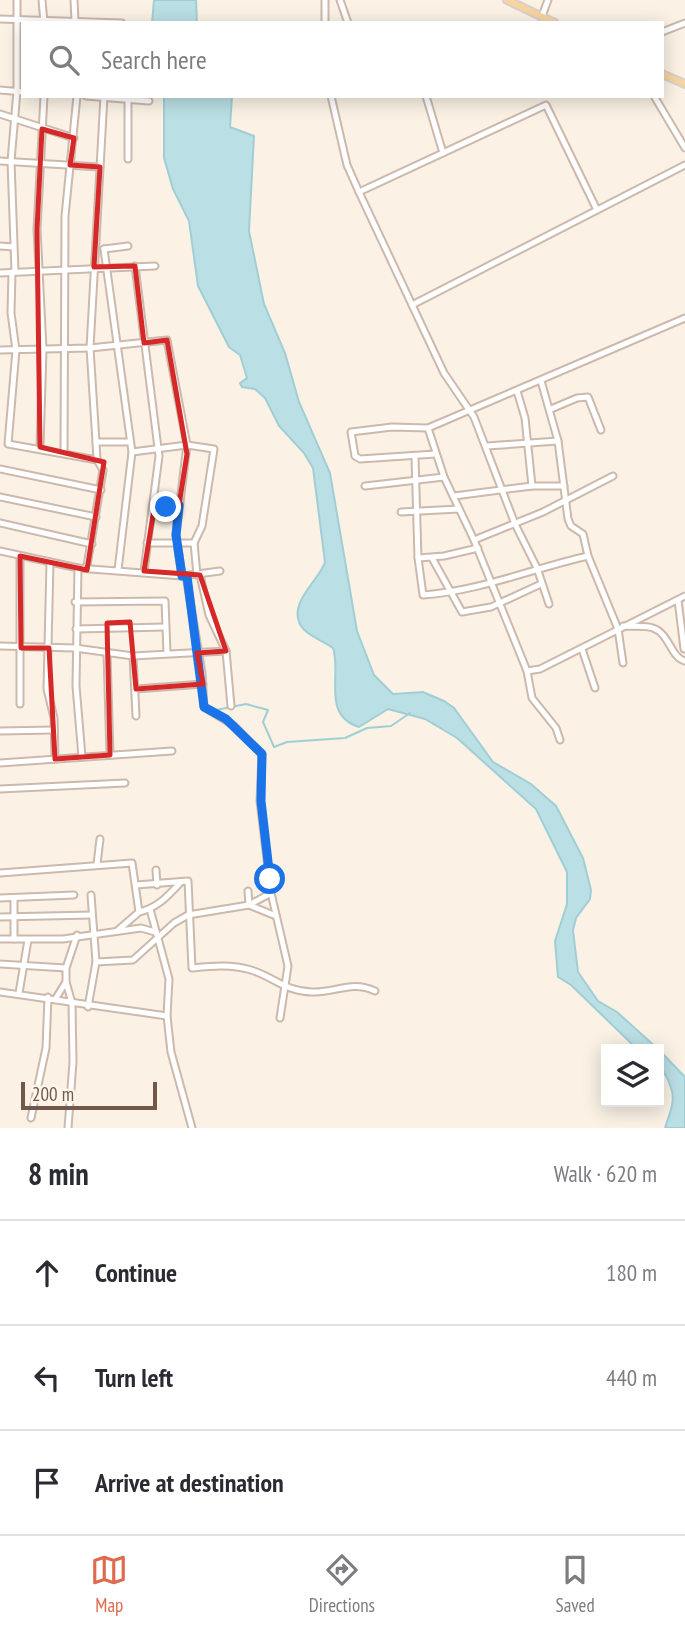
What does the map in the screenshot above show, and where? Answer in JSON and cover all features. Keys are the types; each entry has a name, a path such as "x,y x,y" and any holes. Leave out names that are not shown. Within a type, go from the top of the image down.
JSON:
{"main road":[{"path":"507,0 551,21"},
{"path":"664,75 685,84"}],"street":[{"path":"8,444 16,350 11,313 11,161 20,91 18,0"},
{"path":"42,0 44,21"},
{"path":"0,19 75,21 74,0"},
{"path":"325,0 325,21"},
{"path":"340,0 347,21"},
{"path":"542,16 548,0"},
{"path":"664,31 685,23"},
{"path":"0,90 20,91"},
{"path":"40,447 43,349 38,270 44,98"},
{"path":"64,452 63,348 67,268 65,216 77,98"},
{"path":"87,566 103,470 97,460 90,348 104,98"},
{"path":"128,159 128,98 149,101"},
{"path":"331,98 348,165 359,192 444,373 469,410 487,446 515,524 537,568 550,604"},
{"path":"427,98 443,153"},
{"path":"655,98 685,148"},
{"path":"359,192 546,105 597,210"},
{"path":"0,114 74,138"},
{"path":"0,161 100,167"},
{"path":"412,305 685,165"},
{"path":"0,246 13,247"},
{"path":"94,249 128,246"},
{"path":"104,249 132,452 118,570"},
{"path":"135,266 158,449 154,509 144,571"},
{"path":"0,272 155,266"},
{"path":"435,454 358,459 351,432 393,427 428,428 685,318"},
{"path":"0,350 90,348 167,340 187,445 179,505 178,543 204,707 226,719 262,754 261,801 271,893 288,966 281,1018"},
{"path":"541,381 558,441 569,523 583,534 588,555 620,628 623,663"},
{"path":"517,391 528,443 532,486"},
{"path":"551,409 577,398 589,397 601,430"},
{"path":"428,428 444,477 501,603 527,671 532,698 556,728 560,740"},
{"path":"487,446 558,441"},
{"path":"96,442 130,442"},
{"path":"0,443 40,447 97,460"},
{"path":"132,452 187,445 214,451 202,526 194,543 198,575 209,615 226,651 231,706"},
{"path":"415,457 418,558 422,594 492,583 588,555"},
{"path":"0,469 101,490"},
{"path":"474,540 515,524 613,475"},
{"path":"365,486 444,477"},
{"path":"454,496 532,486 564,486"},
{"path":"0,497 96,517"},
{"path":"154,509 179,505"},
{"path":"401,513 459,509"},
{"path":"0,523 92,544"},
{"path":"147,543 194,543"},
{"path":"418,558 432,558 478,548"},
{"path":"0,551 78,568 87,566 184,576 220,570"},
{"path":"20,556 20,704"},
{"path":"432,558 462,612 501,603 541,584"},
{"path":"50,562 47,689 54,730 55,760"},
{"path":"78,568 75,648 82,758"},
{"path":"527,671 540,669 685,596"},
{"path":"678,600 682,612 685,649"},
{"path":"75,602 166,601 167,653"},
{"path":"645,615 654,628 685,649"},
{"path":"76,629 165,627"},
{"path":"620,628 654,628"},
{"path":"669,640 676,656 685,661"},
{"path":"0,646 75,648 133,656 226,651"},
{"path":"582,649 595,688"},
{"path":"107,653 110,755"},
{"path":"133,656 136,716"},
{"path":"136,689 202,684"},
{"path":"0,731 54,730"},
{"path":"0,763 172,751"},
{"path":"0,789 125,783"},
{"path":"97,864 100,839"},
{"path":"0,873 132,863 136,885 135,901 139,912"},
{"path":"156,870 157,885"},
{"path":"136,885 188,881 192,968 218,965 251,971 286,988 315,992 353,985 375,991"},
{"path":"117,931 139,912 150,909 180,883"},
{"path":"248,891 249,905"},
{"path":"96,962 133,960 156,935 188,915 249,905 271,893"},
{"path":"0,898 14,900 74,895"},
{"path":"88,1007 96,962 91,895"},
{"path":"14,900 14,939"},
{"path":"249,905 276,916"},
{"path":"150,909 169,979 167,1016 171,1052 192,1128"},
{"path":"0,917 92,915"},
{"path":"0,939 63,939 141,928 156,935"},
{"path":"68,1128 73,1062 72,1003 66,982 66,968 77,935"},
{"path":"19,993 28,940"},
{"path":"0,964 66,968"},
{"path":"56,998 66,982"},
{"path":"0,992 56,998 88,1007 136,1010 167,1016"},
{"path":"31,1118 46,1048 47,997"}],"highlighted area":[{"path":"42,129 74,138 70,165 100,167 94,267 135,266 144,343 167,340 187,454 179,505 154,509 144,571 200,575 226,651 197,653 203,684 136,689 130,622 107,623 110,755 55,759 49,648 21,648 20,556 87,570 104,462 40,447 37,229"}],"water":[{"path":"154,0 196,0 197,21 152,21"},
{"path":"164,98 232,98 230,127 254,136 249,231 264,304 285,353 299,402 330,473 357,631 374,675 393,694 423,692 454,708 493,762 531,784 556,806 583,858 591,890 590,899 576,918 573,930 578,972 598,1001 617,1012 652,1044 632,1044 571,985 558,977 555,941 567,904 567,872 536,809 457,738 425,719 388,709 359,727 347,721 340,713 336,704 333,648 307,633 298,617 301,601 325,562 313,468 304,453 279,426 265,398 255,389 242,387 240,383 247,378 240,355 229,347 198,286 189,221 173,189 164,158"},
{"path":"664,1055 685,1077 685,1128 665,1128 673,1098 664,1073"}],"waterway":[{"path":"216,710 246,704 268,710 263,722 274,747 287,742 345,738 367,728 391,726 410,713"}],"route":[{"path":"166,507 179,505 176,535 182,576 187,576 202,673 204,707 226,719 262,754 260,786 270,879"}]}
